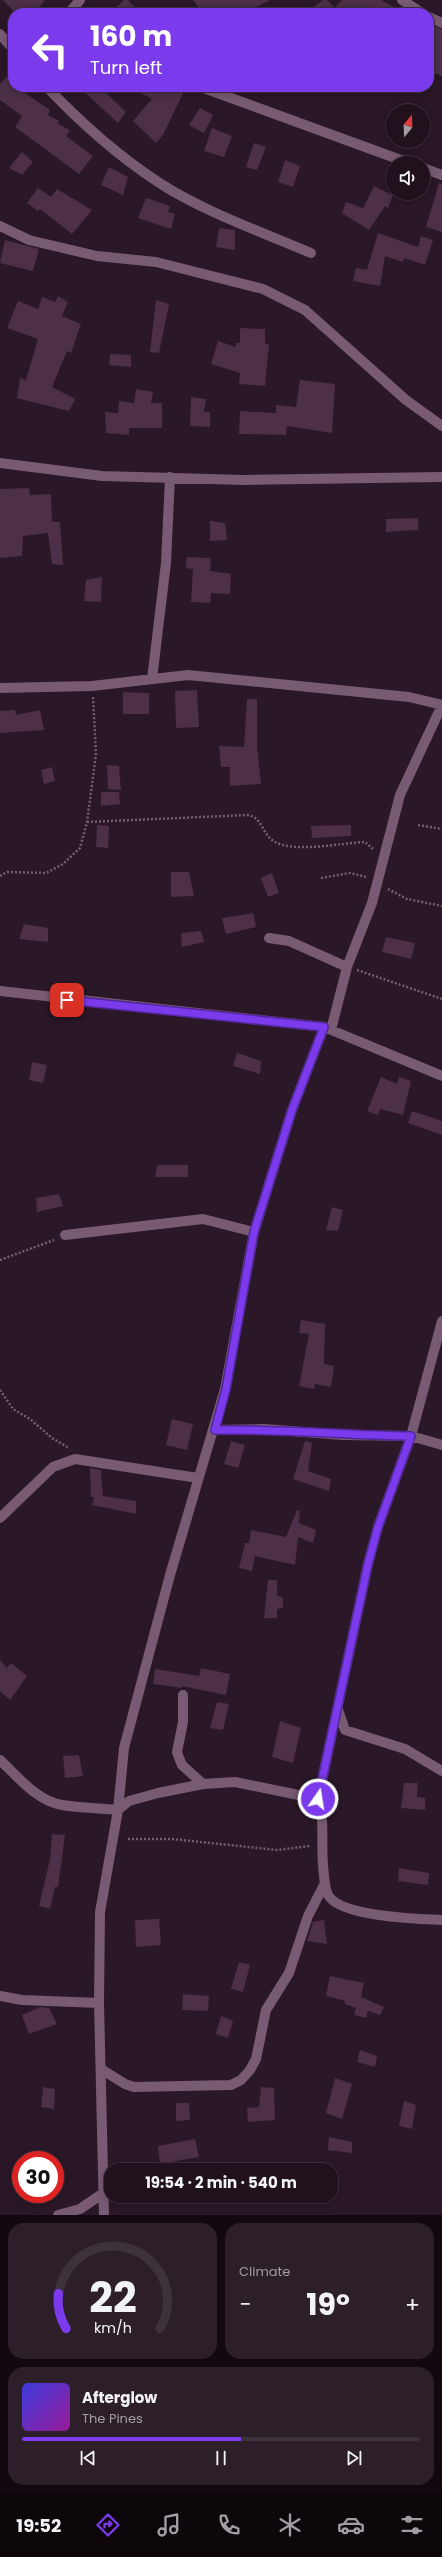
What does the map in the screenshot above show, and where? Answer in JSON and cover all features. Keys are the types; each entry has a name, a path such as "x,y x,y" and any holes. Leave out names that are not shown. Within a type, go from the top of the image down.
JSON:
{"street":[{"path":"73,8 80,0"},
{"path":"402,0 414,8"},
{"path":"0,34 8,43"},
{"path":"52,92 79,122 159,183 207,208 311,253"},
{"path":"215,92 390,156"},
{"path":"430,171 442,175"},
{"path":"0,226 29,240 97,256 156,262 263,289 305,310 406,400 442,426"},
{"path":"0,463 102,476 244,480 442,477"},
{"path":"152,679 166,563 170,477"},
{"path":"0,688 92,686 188,675 409,697 442,705 400,795 372,903 347,967 328,1028 292,1110 254,1232 226,1389 215,1430 198,1478 124,1748 118,1810 100,1912 99,2003 102,2194 104,2215"},
{"path":"269,938 289,941 347,967"},
{"path":"0,991 328,1028 442,1076"},
{"path":"65,1235 203,1219 254,1232"},
{"path":"442,1321 411,1436 378,1527 318,1799 323,1815 322,1845 325,1883 332,1899 357,1910 388,1917 442,1920"},
{"path":"215,1430 264,1429 343,1435 411,1436 442,1445"},
{"path":"0,1518 53,1467 69,1461 86,1460 198,1478"},
{"path":"183,1695 183,1722 177,1752 178,1758 182,1765 203,1784"},
{"path":"338,1710 346,1731 405,1749 442,1771"},
{"path":"0,1760 28,1788 47,1800 61,1805 118,1810 137,1798 203,1784 235,1782 318,1799"},
{"path":"101,2069 125,2084 134,2086 231,2086 241,2080 256,2059 266,2010 289,1973 308,1916 325,1883"},
{"path":"0,1996 22,2000 99,2003"},
{"path":"58,2215 80,2209 102,2194"}],"path":[{"path":"0,876 7,872 46,873 63,864 80,848 87,822 96,754 92,686"},
{"path":"87,822 251,815 259,821 268,837 275,842 299,847 364,842 369,844 382,861"},
{"path":"418,825 442,828"},
{"path":"320,878 350,872 377,881 403,898 442,906"},
{"path":"347,967 442,1000"},
{"path":"0,1260 65,1235"},
{"path":"0,1390 13,1409 30,1418 52,1438 72,1450"},
{"path":"128,1838 172,1839 277,1850 322,1845"}],"building":[{"path":"3,0 45,0 38,8 10,8"},
{"path":"124,0 128,0 135,8 115,8"},
{"path":"193,0 270,0 254,8 199,8"},
{"path":"323,0 327,0 335,8 313,8"},
{"path":"342,0 381,0 396,8 335,8"},
{"path":"434,26 442,29 442,76 434,73"},
{"path":"7,76 8,92 24,92 50,110 48,115 59,121 58,124 70,130 66,136 93,156 79,174 15,127 22,116 0,100 0,84"},
{"path":"84,92 105,92 126,112 118,123"},
{"path":"139,92 184,92 163,135 156,143 133,121 152,99"},
{"path":"200,108 213,115 204,133 189,125"},
{"path":"212,128 232,136 224,157 204,151"},
{"path":"254,143 266,147 257,170 246,167"},
{"path":"22,152 33,162 22,175 9,168"},
{"path":"285,160 300,166 293,187 278,182"},
{"path":"109,167 128,177 123,195 101,185"},
{"path":"439,183 442,184 442,232 426,227"},
{"path":"374,186 386,192 386,200 391,200 388,208 385,206 369,230 342,213 346,202 363,208"},
{"path":"38,188 51,197 57,189 92,210 72,234 40,209 38,211 27,203"},
{"path":"146,198 170,206 168,212 175,214 171,229 138,218"},
{"path":"219,228 235,230 235,250 216,247"},
{"path":"378,233 418,247 421,236 433,240 425,265 404,258 403,262 385,256 380,286 353,281 356,268 367,270"},
{"path":"5,240 39,249 33,271 0,263"},
{"path":"58,296 68,302 62,316 81,324 71,353 67,351 52,387 75,399 69,411 17,398 20,378 26,380 38,339 7,328 18,301 38,309 42,297 55,302"},
{"path":"156,300 169,304 159,353 150,352"},
{"path":"240,328 265,329 265,344 269,344 265,386 239,384 240,373 211,364 218,341 236,347 236,343 240,343"},
{"path":"110,354 131,355 131,367 109,365"},
{"path":"300,380 335,384 332,433 287,426 286,435 239,434 240,411 276,413 276,405 296,407"},
{"path":"136,389 153,392 151,403 162,403 162,428 129,428 129,435 106,433 105,412 118,413 119,401 134,403"},
{"path":"191,397 206,399 204,412 210,412 210,427 190,426"},
{"path":"29,488 30,495 51,494 52,522 60,522 63,565 52,564 48,533 23,536 22,556 0,558 0,489"},
{"path":"418,518 418,530 386,532 386,519"},
{"path":"210,521 225,523 227,540 210,541"},
{"path":"187,557 211,558 210,571 231,574 230,594 211,593 210,603 191,602 193,569 186,568"},
{"path":"102,577 101,602 84,601 86,580"},
{"path":"197,690 199,727 176,728 175,691"},
{"path":"123,692 149,693 149,714 123,714"},
{"path":"247,699 257,699 257,746 261,784 230,786 230,767 221,767 219,746 244,747"},
{"path":"15,710 16,715 40,710 44,730 0,733 0,711"},
{"path":"107,765 119,766 121,790 108,789"},
{"path":"52,767 55,781 44,784 41,770"},
{"path":"101,792 119,792 120,804 101,806"},
{"path":"97,825 109,826 108,848 96,847"},
{"path":"351,825 351,836 312,838 311,826"},
{"path":"171,872 189,872 194,896 171,897"},
{"path":"272,873 279,893 268,897 261,878"},
{"path":"253,913 256,927 226,934 222,918"},
{"path":"24,924 48,928 48,942 19,939"},
{"path":"201,931 204,942 182,947 181,933"},
{"path":"386,937 415,943 411,959 382,952"},
{"path":"237,1053 261,1061 260,1074 233,1066"},
{"path":"32,1062 47,1065 43,1083 29,1080"},
{"path":"381,1077 397,1084 399,1077 411,1081 403,1115 380,1109 378,1115 367,1111"},
{"path":"412,1111 442,1121 442,1135 408,1123"},
{"path":"157,1165 188,1165 188,1177 155,1177"},
{"path":"59,1194 63,1206 37,1212 36,1198"},
{"path":"332,1207 343,1210 338,1231 326,1230"},
{"path":"301,1320 325,1324 324,1364 334,1366 331,1387 315,1384 314,1389 299,1386 309,1334 299,1333"},
{"path":"172,1419 193,1424 187,1450 166,1445"},
{"path":"231,1441 245,1445 238,1468 224,1464"},
{"path":"305,1441 312,1443 308,1471 331,1479 329,1491 293,1479"},
{"path":"90,1468 101,1470 103,1496 136,1501 136,1514 92,1505 94,1497 91,1497"},
{"path":"297,1510 300,1511 299,1523 316,1530 313,1543 298,1537 295,1565 255,1556 252,1571 239,1568 245,1543 249,1543 251,1530 286,1537"},
{"path":"268,1580 277,1580 277,1596 283,1597 283,1608 277,1609 277,1618 264,1618"},
{"path":"0,1660 7,1668 11,1663 27,1676 10,1700 0,1691"},
{"path":"201,1668 230,1674 226,1695 182,1686 182,1688 153,1684 155,1669 199,1676"},
{"path":"217,1702 229,1704 223,1730 210,1728"},
{"path":"280,1721 301,1728 293,1763 272,1757"},
{"path":"79,1755 83,1776 65,1778 63,1756"},
{"path":"404,1783 418,1783 417,1797 425,1798 425,1810 401,1808"},
{"path":"52,1834 65,1835 58,1887 55,1887 50,1909 39,1906 50,1859"},
{"path":"399,1868 429,1873 428,1885 398,1881"},
{"path":"159,1919 161,1945 136,1947 135,1920"},
{"path":"324,1920 327,1944 307,1941 313,1922"},
{"path":"239,1962 250,1965 243,1992 231,1989"},
{"path":"330,1976 364,1983 361,1997 384,2007 380,2015 368,2011 366,2018 354,2015 356,2008 345,2004 345,2001 326,1996"},
{"path":"183,1994 209,1996 208,2011 182,2010"},
{"path":"40,2007 49,2008 57,2024 29,2034 22,2015"},
{"path":"221,2016 233,2021 228,2038 216,2034"},
{"path":"360,2050 377,2056 375,2067 357,2062"},
{"path":"335,2078 352,2084 342,2119 326,2113"},
{"path":"43,2087 55,2089 54,2109 41,2107"},
{"path":"261,2087 274,2088 275,2120 248,2122 247,2108 259,2107"},
{"path":"404,2101 416,2105 412,2129 399,2126"},
{"path":"176,2103 189,2103 190,2120 176,2121"},
{"path":"329,2137 352,2142 352,2153 328,2150"},
{"path":"195,2139 199,2157 160,2163 158,2146"}],"route":[{"path":"67,1000 324,1027 292,1110 254,1232 226,1389 215,1430 264,1429 343,1435 411,1436 378,1527 368,1564 318,1799"}]}
